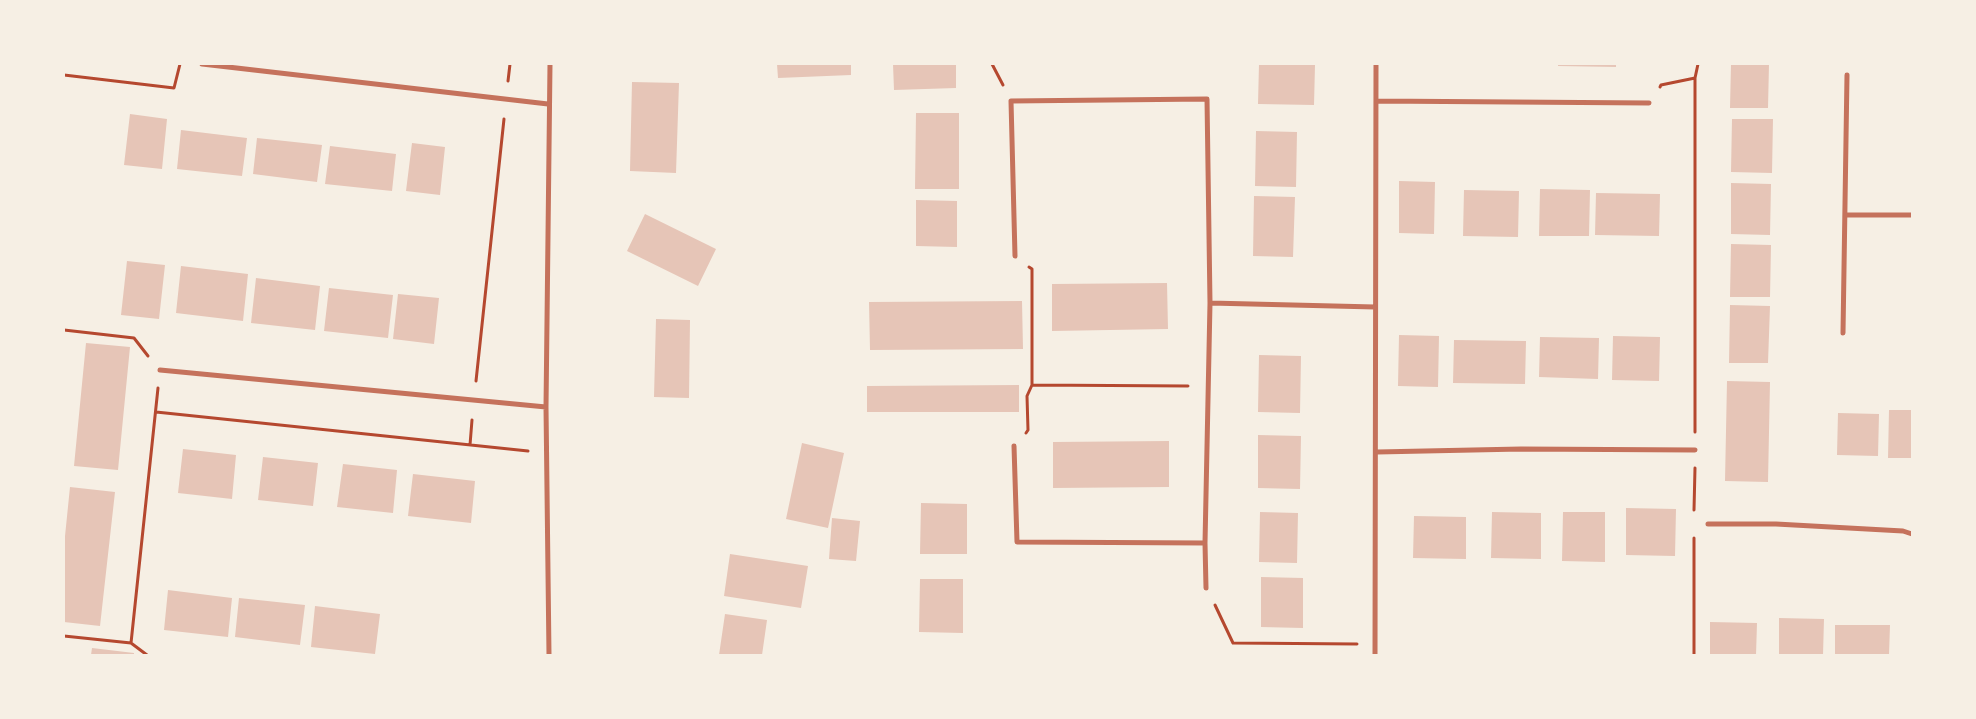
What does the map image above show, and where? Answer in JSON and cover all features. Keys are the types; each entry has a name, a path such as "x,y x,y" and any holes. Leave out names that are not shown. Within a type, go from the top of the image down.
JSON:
{"street":[{"path":"202,64 548,104"},
{"path":"549,655 546,407 548,104 550,64"},
{"path":"1375,655 1377,452 1375,307 1376,64"},
{"path":"1843,333 1848,75"},
{"path":"1015,256 1011,101 1207,99 1210,303 1205,543 1206,588"},
{"path":"1376,101 1649,103"},
{"path":"1845,214 1912,215"},
{"path":"1210,303 1375,307"},
{"path":"160,370 546,407"},
{"path":"1014,446 1017,542 1205,543"},
{"path":"1377,452 1521,449 1695,450"},
{"path":"1708,524 1776,524 1903,531 1912,534"}],"path":[{"path":"64,75 174,88 180,64"},
{"path":"470,445 510,64"},
{"path":"1694,515 1695,78 1698,64"},
{"path":"1649,103 1661,85 1695,78"},
{"path":"1014,446 1028,430 1027,396 1032,385 1032,269 1015,256"},
{"path":"64,330 134,338 160,370 131,643"},
{"path":"1032,385 1209,386"},
{"path":"156,412 546,453"},
{"path":"1694,533 1694,655"},
{"path":"1206,588 1233,643 1375,644"},
{"path":"64,636 131,643 147,655"}],"building":[{"path":"777,64 851,64 851,75 778,78"},
{"path":"893,64 956,64 956,88 894,90"},
{"path":"1259,64 1315,65 1314,105 1258,104"},
{"path":"1558,64 1616,64 1616,67 1558,66"},
{"path":"1731,64 1769,64 1768,108 1730,108"},
{"path":"632,82 679,83 676,173 630,171"},
{"path":"916,113 959,113 959,189 915,189"},
{"path":"130,114 167,119 162,169 124,165"},
{"path":"1732,119 1773,119 1772,173 1731,172"},
{"path":"181,130 247,138 242,176 177,169"},
{"path":"1256,131 1297,132 1296,187 1255,186"},
{"path":"257,138 322,145 317,182 253,174"},
{"path":"412,143 445,147 440,195 406,191"},
{"path":"330,146 396,154 392,191 325,184"},
{"path":"1399,181 1435,182 1434,234 1399,233"},
{"path":"1731,183 1771,184 1770,235 1731,234"},
{"path":"1540,189 1590,190 1589,236 1539,236"},
{"path":"1464,190 1519,191 1518,237 1463,236"},
{"path":"1596,193 1660,194 1659,236 1595,235"},
{"path":"1254,196 1295,197 1293,257 1253,256"},
{"path":"916,200 957,201 957,247 916,246"},
{"path":"645,214 716,249 698,286 627,251"},
{"path":"1731,244 1771,245 1770,297 1730,297"},
{"path":"127,261 165,265 159,319 121,315"},
{"path":"181,266 248,274 243,321 176,313"},
{"path":"256,278 320,286 315,330 251,323"},
{"path":"1167,283 1168,329 1052,331 1052,284"},
{"path":"329,288 393,295 388,338 324,331"},
{"path":"398,294 439,298 434,344 393,339"},
{"path":"1022,301 1023,349 870,350 869,302"},
{"path":"1730,305 1770,306 1768,363 1729,363"},
{"path":"656,319 690,320 689,398 654,397"},
{"path":"1399,335 1439,336 1438,387 1398,386"},
{"path":"1613,336 1660,337 1659,381 1612,380"},
{"path":"1540,337 1599,338 1598,379 1539,377"},
{"path":"1454,340 1526,341 1525,384 1453,383"},
{"path":"86,343 130,347 118,470 74,466"},
{"path":"1259,355 1301,356 1300,413 1258,412"},
{"path":"1727,381 1770,382 1768,482 1725,481"},
{"path":"1019,385 1019,412 867,412 867,386"},
{"path":"1889,410 1912,410 1912,458 1888,458"},
{"path":"1838,413 1879,414 1878,456 1837,455"},
{"path":"1258,435 1301,436 1300,489 1258,488"},
{"path":"1169,441 1169,487 1053,488 1053,442"},
{"path":"802,443 844,453 828,528 786,519"},
{"path":"183,449 236,455 232,499 178,493"},
{"path":"263,457 318,463 313,506 258,500"},
{"path":"343,464 397,470 393,513 337,507"},
{"path":"413,474 475,481 471,523 408,516"},
{"path":"70,487 115,492 100,626 64,622 64,546"},
{"path":"921,503 967,504 967,554 920,554"},
{"path":"1626,508 1676,509 1675,556 1626,555"},
{"path":"1260,512 1298,513 1297,563 1259,562"},
{"path":"1492,512 1541,513 1541,559 1491,558"},
{"path":"1563,512 1605,512 1605,562 1562,561"},
{"path":"1414,516 1466,517 1466,559 1413,558"},
{"path":"832,518 860,521 856,561 829,559"},
{"path":"730,554 808,566 801,608 724,596"},
{"path":"1261,577 1303,578 1303,628 1261,627"},
{"path":"920,579 963,579 963,633 919,632"},
{"path":"168,590 232,598 228,637 164,630"},
{"path":"239,598 305,605 300,645 235,637"},
{"path":"315,606 380,614 375,654 311,647"},
{"path":"725,614 767,620 762,655 719,655"},
{"path":"1779,618 1824,619 1823,655 1779,655"},
{"path":"1710,622 1757,623 1756,655 1710,655"},
{"path":"1835,625 1890,625 1889,655 1835,655"},
{"path":"92,648 134,653 134,655 91,655"}]}
